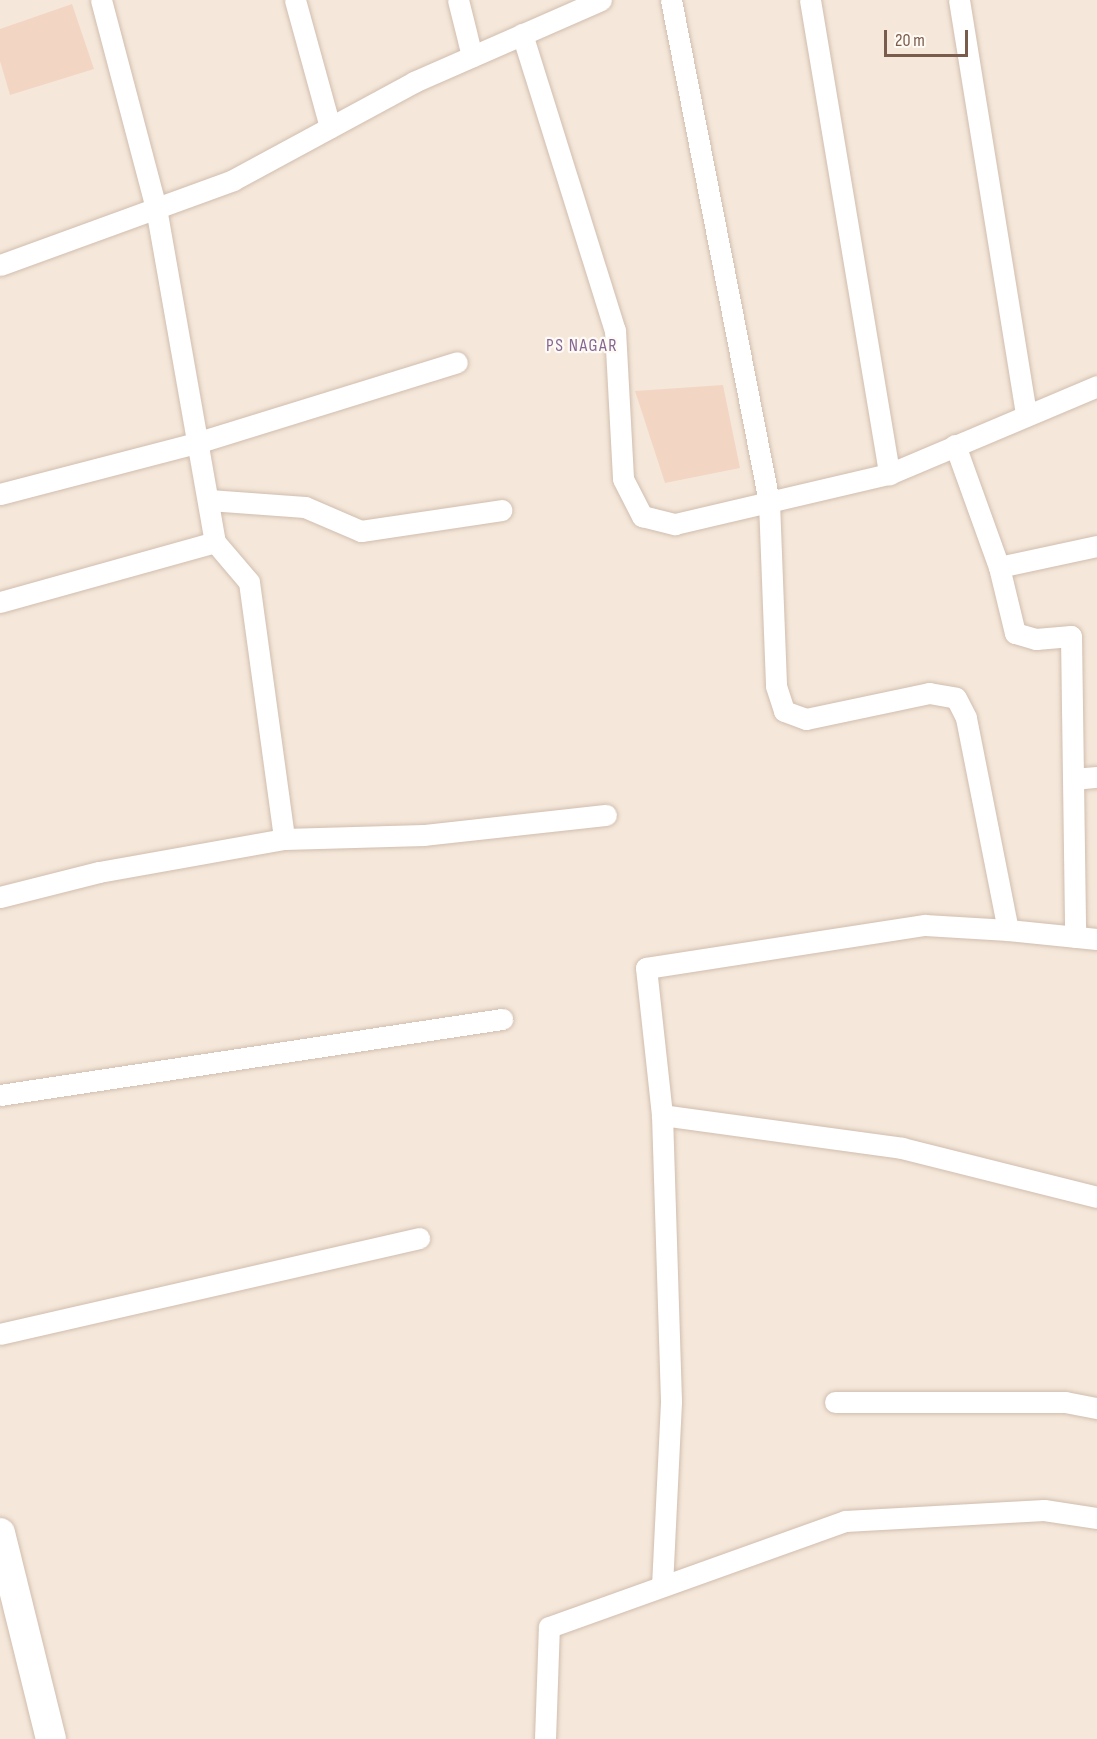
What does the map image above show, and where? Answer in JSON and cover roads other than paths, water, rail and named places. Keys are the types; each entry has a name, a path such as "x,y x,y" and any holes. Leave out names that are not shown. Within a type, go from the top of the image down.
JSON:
{"main road":[{"path":"0,1533 51,1739"}],"street":[{"path":"101,0 156,208 214,542 249,582 284,839"},
{"path":"295,0 330,127"},
{"path":"458,0 472,56"},
{"path":"0,265 233,180 414,82 601,0"},
{"path":"671,0 769,502 776,686 784,711 806,719 929,693 956,698 966,718 1008,930"},
{"path":"810,0 889,474"},
{"path":"959,0 1026,415"},
{"path":"522,34 615,330 623,478 642,516 675,524 889,474 1097,386"},
{"path":"0,494 196,443 458,362"},
{"path":"955,445 999,567 1015,633 1036,639 1071,636 1075,937"},
{"path":"208,500 305,507 361,531 501,510"},
{"path":"0,602 214,542"},
{"path":"999,567 1097,546"},
{"path":"1073,779 1097,777"},
{"path":"0,897 99,872 284,839 424,835 606,815"},
{"path":"662,1586 671,1401 662,1115 645,968 925,926 1008,930 1097,939"},
{"path":"0,1095 502,1019"},
{"path":"662,1115 902,1148 1097,1197"},
{"path":"0,1334 419,1238"},
{"path":"835,1402 1065,1402 1097,1408"},
{"path":"545,1739 549,1627 845,1521 1044,1510 1097,1518"}],"district":[{"name":"PS NAGAR","path":"582,346"}]}
